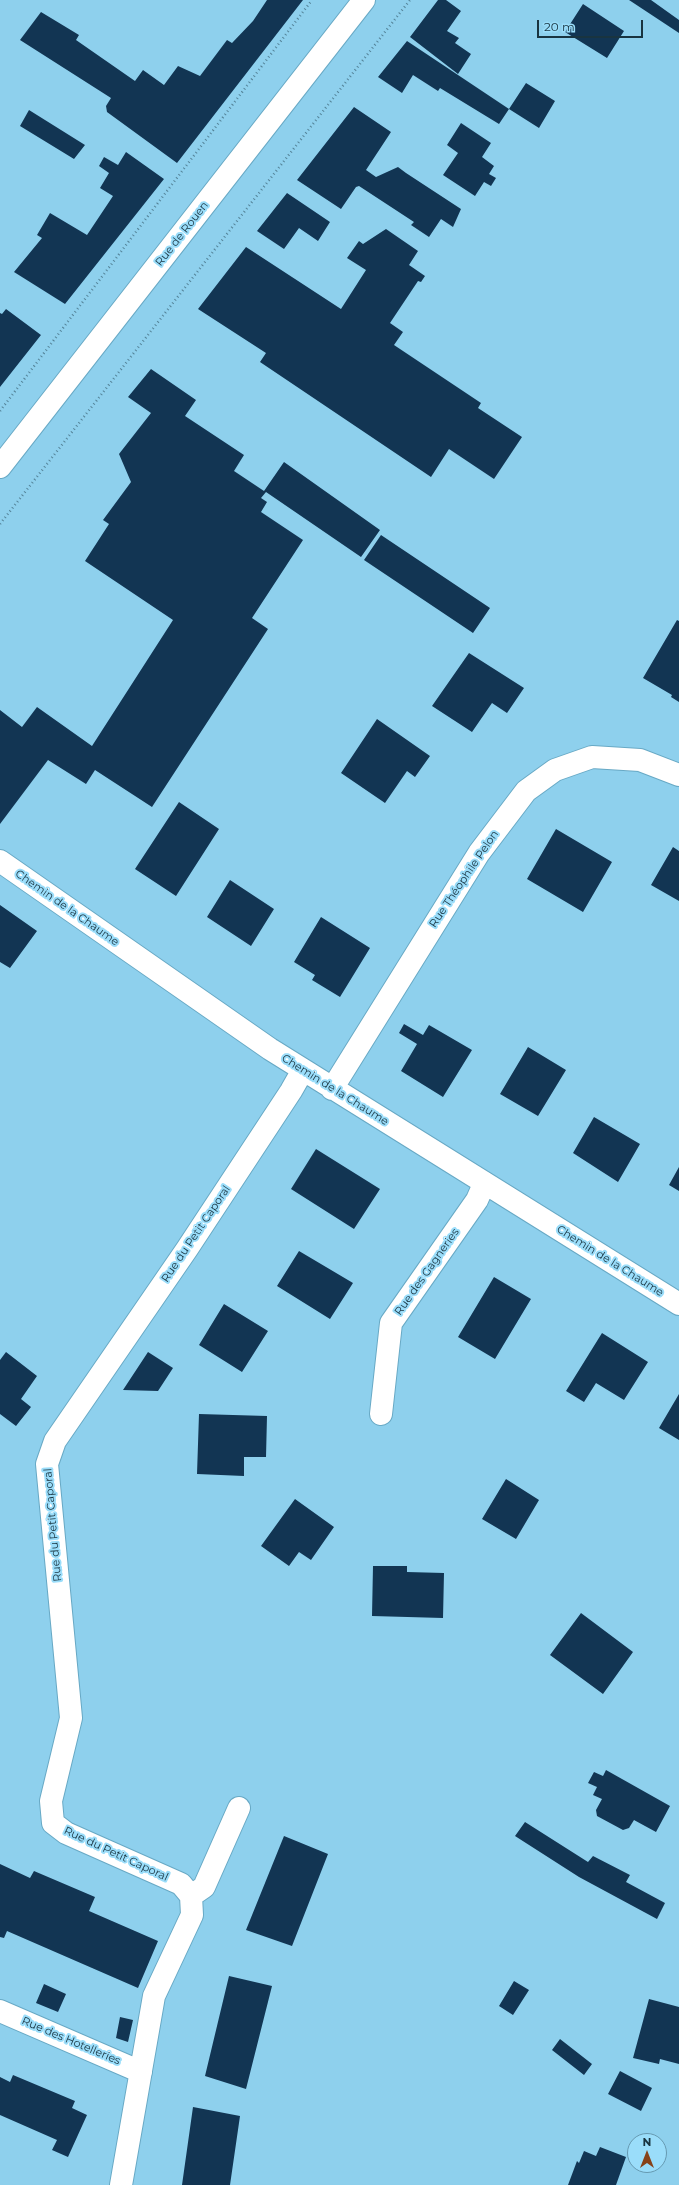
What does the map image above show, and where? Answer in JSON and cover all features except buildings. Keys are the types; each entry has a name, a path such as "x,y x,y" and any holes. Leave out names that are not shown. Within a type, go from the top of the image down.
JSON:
{"street":[{"name":"Rue de Rouen","path":"0,467 364,0"},
{"name":"Rue Théophile Pelon","path":"332,1089 479,853 526,791 555,770 592,757 640,760 679,775"},
{"name":"Chemin de la Chaume","path":"0,861 302,1070 679,1304"},
{"name":"Rue du Petit Caporal","path":"191,1896 180,1884 66,1834 53,1823 51,1801 71,1718 47,1464 55,1441 191,1242 291,1091 302,1070"},
{"name":"Rue des Gagneries","path":"381,1414 391,1323 477,1200 484,1184"},
{"path":"121,2185 154,1996 192,1915 191,1896 204,1887 239,1808"},
{"name":"Rue des Hotelleries","path":"0,2011 141,2072"}],"path":[{"path":"0,411 312,0"},
{"path":"0,524 410,0"}]}
